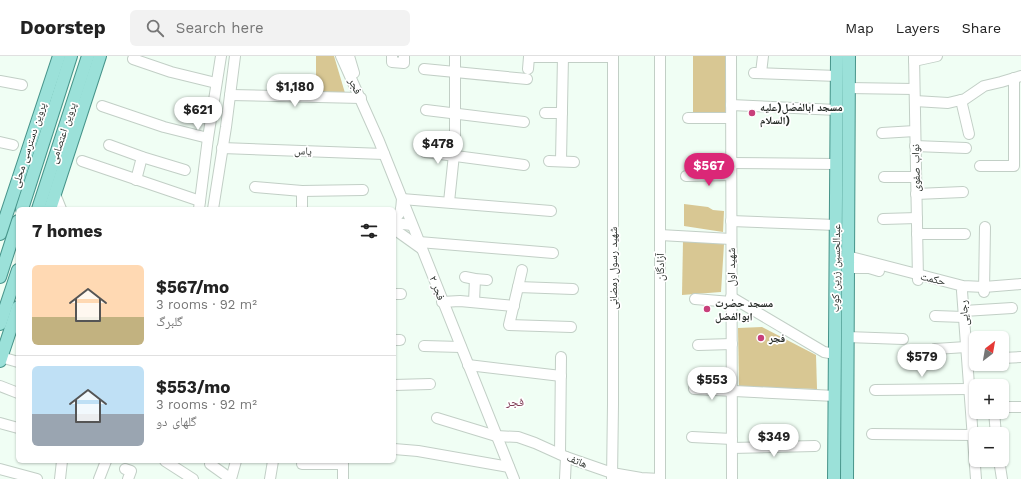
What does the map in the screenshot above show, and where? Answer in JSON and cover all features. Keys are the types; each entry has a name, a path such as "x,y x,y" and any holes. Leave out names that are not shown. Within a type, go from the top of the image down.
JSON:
{"main road":[{"name":"پروین دسترسی محلی","path":"0,234 59,56"},
{"name":"پروین اعتصامی","path":"23,207 71,56"},
{"name":"پروین اعتصامی","path":"39,207 88,56"},
{"path":"51,207 100,56"},
{"name":"عبدالحسین زرین کوب","path":"834,479 835,354 841,301 841,282 836,225 837,56"},
{"name":"عبدالحسین زرین کوب","path":"841,282 847,262 849,56"},
{"path":"0,278 16,227"},
{"path":"1,359 10,326 16,284"},
{"name":"عبدالحسین زرین کوب","path":"841,301 847,337 847,479"},
{"path":"10,326 16,312"}],"street":[{"path":"82,161 200,205 208,138 221,56"},
{"path":"213,207 235,56"},
{"name":"فجر","path":"341,56 361,98"},
{"name":"فجر","path":"350,56 361,98"},
{"path":"392,56 392,62 404,64 404,56"},
{"path":"449,202 454,157 455,56"},
{"path":"424,69 455,72 528,74 529,56 613,57"},
{"name":"آزادگان","path":"660,56 660,479"},
{"name":"شهید اول","path":"732,56 732,479"},
{"path":"763,56 758,73 837,76"},
{"path":"914,58 937,56"},
{"path":"561,161 563,57"},
{"name":"شهید رسول رمضانی","path":"612,476 613,57"},
{"name":"نواب صفوی","path":"914,58 918,278"},
{"path":"133,59 171,72 216,83"},
{"path":"915,100 948,103 965,99 984,86 1017,77 1014,166 980,166"},
{"path":"0,80 22,85"},
{"path":"848,88 914,89"},
{"path":"230,95 361,98"},
{"name":"فجر ۲","path":"361,98 514,479"},
{"path":"961,100 969,134"},
{"path":"731,105 837,110"},
{"path":"102,106 164,127 208,138"},
{"path":"426,110 455,115 524,122"},
{"path":"545,113 562,113"},
{"path":"688,118 731,118"},
{"path":"882,133 915,132"},
{"path":"0,142 13,145"},
{"path":"110,145 142,157 185,170"},
{"path":"916,146 966,148"},
{"name":"یاس","path":"222,148 384,154"},
{"path":"425,152 524,165"},
{"path":"136,180 142,157"},
{"path":"549,161 574,162"},
{"path":"731,163 836,164"},
{"path":"686,176 731,175"},
{"path":"884,177 916,177"},
{"path":"255,187 302,191 363,190"},
{"path":"302,191 302,207"},
{"path":"916,194 962,192"},
{"path":"55,194 60,207"},
{"path":"396,217 401,213 402,199 551,211"},
{"path":"883,219 917,218"},
{"path":"731,221 836,225"},
{"path":"396,222 412,225"},
{"path":"984,289 985,227"},
{"path":"396,229 420,246 553,253"},
{"path":"660,234 731,239"},
{"path":"917,234 965,234"},
{"name":"حکمت","path":"847,262 869,268 964,286 984,289 1021,290"},
{"path":"522,270 509,325 571,327"},
{"path":"474,302 470,278 487,280"},
{"name":"حکمت","path":"918,278 962,291 1021,284"},
{"path":"518,287 572,289"},
{"name":"رجایی","path":"962,291 966,347 969,354"},
{"path":"695,299 731,300 824,352 835,354"},
{"path":"442,302 460,301 514,306"},
{"path":"935,316 1012,308"},
{"path":"847,337 903,339"},
{"path":"698,346 732,344"},
{"path":"424,346 461,347"},
{"path":"934,349 966,347"},
{"path":"561,357 563,455 565,479"},
{"path":"1009,358 1021,357"},
{"path":"1,359 16,362"},
{"path":"468,365 561,376"},
{"path":"396,385 430,384"},
{"path":"0,386 16,392"},
{"path":"694,389 835,396"},
{"path":"875,390 969,389"},
{"path":"1009,407 1021,407"},
{"path":"437,418 496,436"},
{"path":"0,423 16,427"},
{"path":"872,434 969,435"},
{"name":"هاتف","path":"496,436 518,437 612,476 660,479"},
{"path":"692,438 732,443 815,446"},
{"path":"396,449 418,451 509,467"},
{"path":"60,479 62,463"},
{"path":"99,479 105,463"},
{"path":"170,463 182,476 193,479"},
{"path":"210,464 231,479 235,463"},
{"path":"270,479 273,463"},
{"path":"302,464 343,463 343,479"},
{"name":"رجایی","path":"975,467 976,479"},
{"path":"1000,467 1002,479"},
{"path":"5,473 34,479"}],"shaded area":[{"path":"316,56 334,56 345,93 316,92"},
{"path":"693,56 727,56 726,113 693,113"},
{"path":"684,204 724,211 723,232 684,226"},
{"path":"683,241 724,244 721,292 682,295"},
{"path":"762,327 816,355 817,389 739,387 738,328"}],"place":[{"name":"مسجد ابالفضل(علیه السلام)","path":"752,113"},
{"name":"مسجد حضرت ابوالفضل","path":"707,309"},
{"name":"فجر","path":"761,338"}],"district":[{"name":"فجر","path":"515,402"}]}
